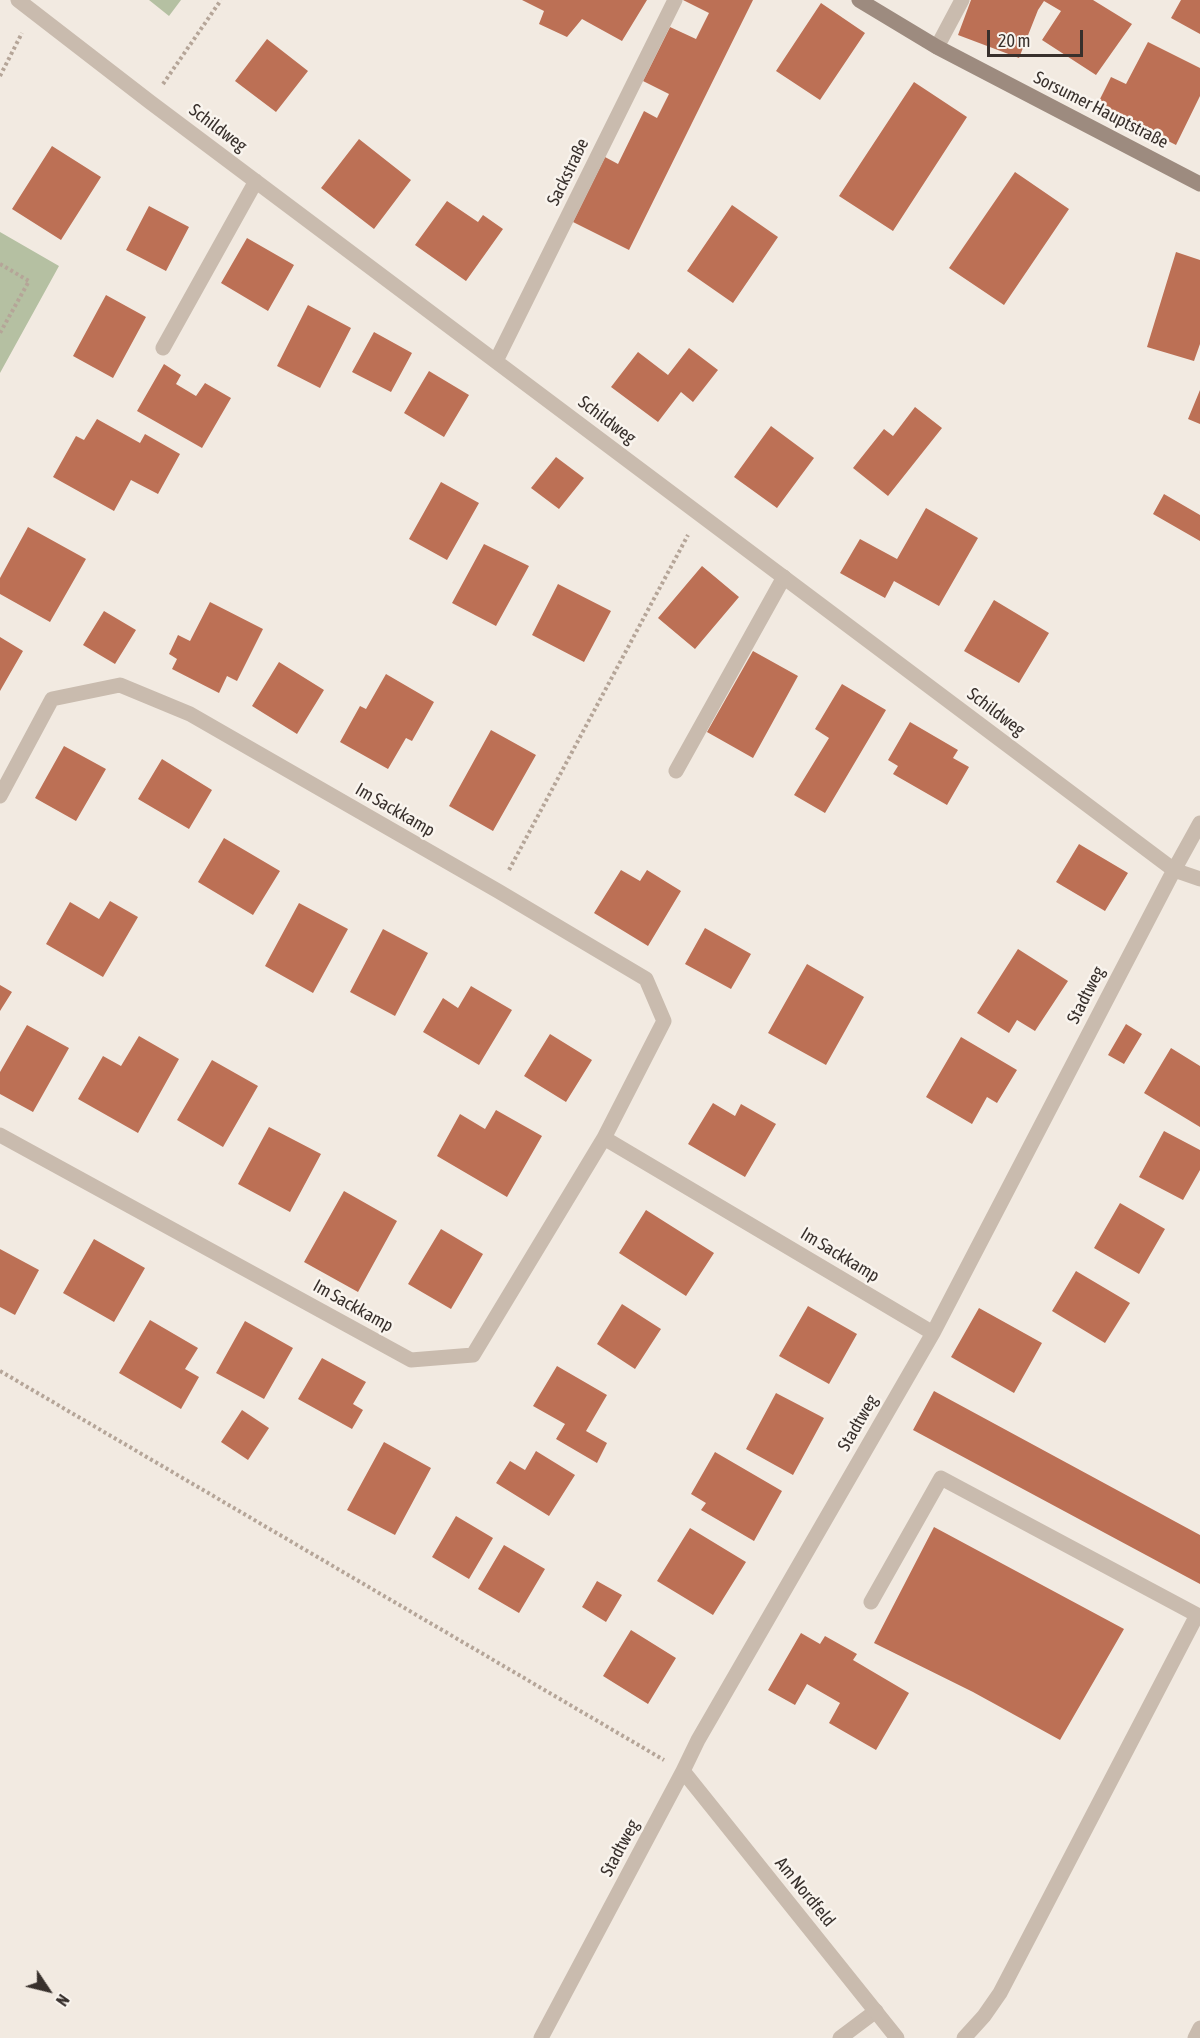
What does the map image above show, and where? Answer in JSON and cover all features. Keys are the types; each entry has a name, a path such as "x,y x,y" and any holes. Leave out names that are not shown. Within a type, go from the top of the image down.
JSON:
{"street":[{"name":"Schildweg","path":"18,0 150,102 1174,870 1200,879"},
{"name":"Sackstraße","path":"496,361 675,0"},
{"name":"Sorsumer Hauptstraße","path":"859,0 937,47 1200,184"},
{"path":"937,47 962,0"},
{"path":"163,348 256,180"},
{"path":"676,771 784,577"},
{"name":"Im Sackkamp","path":"0,796 52,699 120,685 190,714 646,979 664,1021 604,1138 473,1354 411,1360 0,1136"},
{"name":"Stadtweg","path":"541,2038 698,1740 933,1333 1200,823"},
{"name":"Im Sackkamp","path":"604,1138 933,1333"},
{"path":"871,1602 941,1478 1197,1615 1000,1993 984,2016 964,2038"},
{"name":"Am Nordfeld","path":"683,1771 897,2038"},
{"path":"840,2038 876,2011"},
{"path":"1195,2038 1200,2028"}],"path":[{"path":"150,102 221,0"},
{"path":"0,76 33,11"},
{"path":"0,264 29,282 0,333"},
{"path":"498,891 699,514"},
{"path":"0,1371 683,1771"}],"green space":[{"path":"149,0 181,0 169,16"},
{"path":"0,232 59,266 0,373"}],"building":[{"path":"522,0 647,0 622,41 582,19 567,37 539,24 544,11"},
{"path":"683,0 753,0 629,250 573,222 605,157 618,164 644,111 657,118 669,94 643,81 670,27 696,39 709,13"},
{"path":"971,0 1093,0 1132,24 1096,75 1042,40 1061,11 1044,1 1038,10 1019,58 958,35"},
{"path":"1181,0 1200,0 1200,34 1171,18"},
{"path":"821,3 865,33 820,100 776,71"},
{"path":"267,39 308,71 276,112 235,81"},
{"path":"1148,42 1200,68 1200,96 1176,145 1097,105 1111,77 1126,84"},
{"path":"914,82 967,117 893,231 839,196"},
{"path":"359,139 411,180 374,229 321,188"},
{"path":"52,146 101,177 61,240 12,209"},
{"path":"1015,172 1069,209 1004,305 949,268"},
{"path":"447,201 478,222 483,215 503,229 466,281 415,245"},
{"path":"732,205 778,237 733,303 687,271"},
{"path":"149,206 189,227 166,271 126,250"},
{"path":"247,238 294,265 268,311 221,283"},
{"path":"1176,252 1200,260 1200,344 1194,361 1147,347"},
{"path":"106,295 146,317 113,378 73,356"},
{"path":"308,305 351,328 320,388 277,366"},
{"path":"374,332 412,353 391,392 352,372"},
{"path":"689,348 718,370 693,402 681,392 658,422 611,387 638,352 668,375"},
{"path":"164,364 181,375 176,384 196,396 205,383 231,398 202,448 137,411"},
{"path":"429,371 469,395 444,437 404,413"},
{"path":"1200,390 1200,424 1188,419"},
{"path":"915,407 942,428 888,496 853,468 884,429 893,436"},
{"path":"97,419 140,443 145,434 180,454 158,494 131,480 114,511 53,477 76,436 84,440"},
{"path":"771,426 814,458 777,508 734,477"},
{"path":"556,457 584,478 559,509 531,488"},
{"path":"441,482 479,503 447,560 409,539"},
{"path":"1164,494 1200,515 1200,541 1153,514"},
{"path":"926,508 978,538 939,606 894,581 885,598 840,573 860,539 897,559"},
{"path":"28,527 86,559 50,622 0,594 0,578"},
{"path":"484,544 529,566 496,626 452,603"},
{"path":"702,566 739,597 695,649 658,618"},
{"path":"558,584 611,611 584,662 532,635"},
{"path":"994,600 1049,633 1019,683 964,651"},
{"path":"210,602 263,629 237,681 227,676 219,693 172,669 177,659 169,654 178,635 190,641"},
{"path":"104,611 136,630 115,664 83,645"},
{"path":"0,637 23,651 0,691"},
{"path":"753,651 798,676 753,758 707,732"},
{"path":"279,662 324,690 297,734 252,706"},
{"path":"386,674 434,702 412,741 406,738 388,769 340,742 360,706 366,709"},
{"path":"842,684 886,710 825,813 794,795 829,738 815,729"},
{"path":"910,722 958,750 953,758 969,767 947,805 893,774 898,766 888,760"},
{"path":"491,730 536,755 493,831 449,806"},
{"path":"64,746 106,769 76,821 35,798"},
{"path":"162,759 212,790 189,829 138,799"},
{"path":"224,838 280,871 253,915 198,882"},
{"path":"1079,844 1128,873 1105,911 1056,882"},
{"path":"621,870 640,881 647,870 681,891 648,946 594,913"},
{"path":"110,901 138,917 103,977 46,944 70,902 99,919"},
{"path":"299,903 348,929 313,993 265,966"},
{"path":"705,928 751,954 731,989 685,964"},
{"path":"383,929 428,953 395,1016 350,992"},
{"path":"1018,949 1068,981 1035,1031 1017,1020 1009,1033 977,1013"},
{"path":"807,964 864,997 826,1065 768,1033"},
{"path":"0,985 12,992 0,1011"},
{"path":"471,986 512,1010 479,1065 423,1032 443,998 458,1008"},
{"path":"1126,1024 1142,1034 1124,1064 1108,1055"},
{"path":"27,1025 69,1048 33,1112 0,1094 0,1072"},
{"path":"550,1034 592,1060 566,1102 524,1076"},
{"path":"139,1036 179,1059 138,1133 78,1099 103,1056 121,1066"},
{"path":"961,1037 1017,1070 997,1103 987,1097 972,1124 926,1097"},
{"path":"1171,1048 1200,1066 1200,1127 1144,1093"},
{"path":"212,1060 258,1086 223,1147 177,1120"},
{"path":"713,1103 735,1116 741,1104 776,1124 745,1177 688,1144"},
{"path":"496,1110 542,1136 507,1197 437,1156 460,1114 485,1129"},
{"path":"269,1127 321,1154 290,1212 238,1184"},
{"path":"1164,1131 1200,1150 1200,1170 1183,1200 1139,1177"},
{"path":"344,1191 397,1221 358,1292 304,1262"},
{"path":"1120,1203 1165,1229 1139,1274 1094,1248"},
{"path":"646,1210 714,1253 686,1296 619,1253"},
{"path":"441,1229 483,1254 451,1309 408,1284"},
{"path":"94,1239 145,1268 114,1322 63,1293"},
{"path":"0,1249 39,1270 15,1315 0,1307"},
{"path":"1076,1271 1130,1303 1105,1343 1052,1311"},
{"path":"622,1304 661,1329 635,1369 597,1344"},
{"path":"808,1306 857,1334 829,1384 779,1356"},
{"path":"979,1308 1042,1343 1014,1393 951,1357"},
{"path":"150,1320 198,1348 185,1369 199,1377 181,1409 119,1373"},
{"path":"245,1321 293,1348 264,1399 216,1373"},
{"path":"322,1358 366,1382 353,1404 363,1410 352,1429 298,1399"},
{"path":"557,1366 607,1395 586,1431 607,1443 597,1463 556,1439 565,1424 533,1406"},
{"path":"934,1391 1200,1535 1200,1584 913,1430"},
{"path":"776,1393 824,1418 793,1475 746,1449"},
{"path":"242,1410 269,1428 248,1460 221,1442"},
{"path":"384,1442 431,1468 395,1535 347,1510"},
{"path":"536,1451 575,1475 549,1516 496,1483 510,1461 525,1470"},
{"path":"715,1452 782,1491 754,1541 701,1510 706,1503 691,1494"},
{"path":"456,1516 493,1538 469,1579 432,1557"},
{"path":"934,1527 1124,1629 1060,1740 973,1692 874,1643"},
{"path":"690,1528 746,1562 713,1615 657,1581"},
{"path":"504,1545 545,1569 519,1613 478,1589"},
{"path":"597,1581 622,1595 606,1622 582,1607"},
{"path":"631,1630 676,1658 648,1704 603,1676"},
{"path":"801,1633 820,1644 825,1636 857,1654 853,1660 909,1693 876,1750 829,1723 840,1703 807,1684 795,1705 768,1690"}]}
